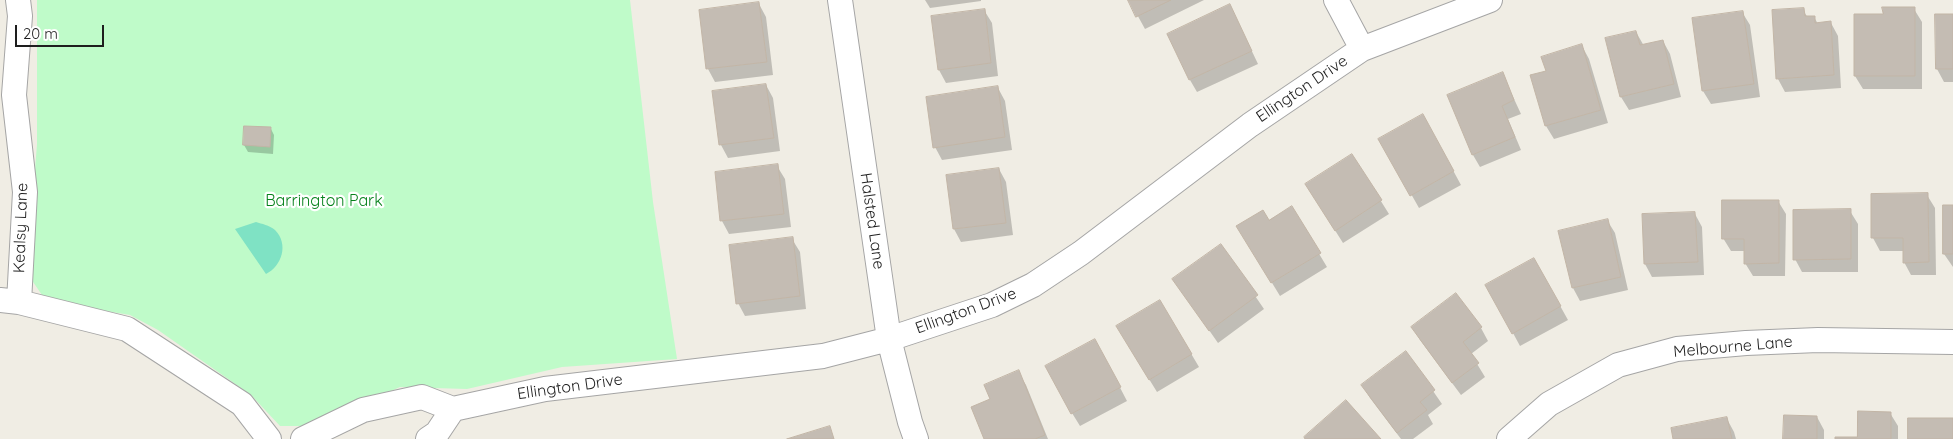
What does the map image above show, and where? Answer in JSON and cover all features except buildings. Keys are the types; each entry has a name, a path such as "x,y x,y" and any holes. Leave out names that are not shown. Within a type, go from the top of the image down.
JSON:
{"street":[{"name":"Kealsy Lane","path":"9,301 25,192 14,95 20,16 18,0"},
{"name":"Halsted Lane","path":"840,0 890,339 910,422 916,439"},
{"path":"1336,0 1362,50"},
{"name":"Ellington Drive","path":"453,409 545,388 823,356 890,339 992,305 1033,285 1081,253 1250,124 1362,50 1490,0"},
{"name":"Kealsy Lane","path":"0,130 14,95"},
{"path":"9,301 127,329 242,404 269,439"},
{"name":"Melbourne Lane","path":"1509,439 1549,404 1618,365 1677,349 1746,343 1818,340 1953,342"},
{"path":"303,439 363,410 422,398 453,409 437,433 428,439"}],"green space":[{"name":"Barrington Park","path":"37,0 630,0 653,202 677,359 562,367 467,389 400,387 314,426 280,426 251,395 158,330 130,315 46,301 27,273 37,144"},
{"path":"256,222 275,230 282,242 283,248 280,260 266,274 235,229"}]}
